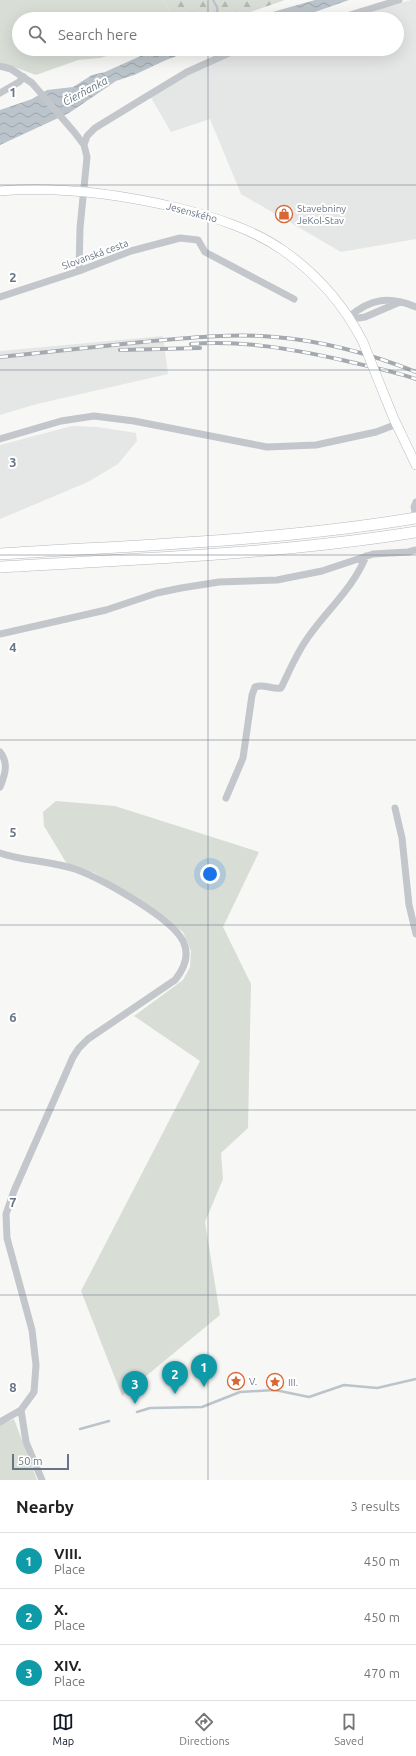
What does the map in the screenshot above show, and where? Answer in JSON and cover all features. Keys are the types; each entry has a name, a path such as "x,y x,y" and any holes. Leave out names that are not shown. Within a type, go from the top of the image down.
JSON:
{"highway":[{"path":"0,554 296,534 394,522 416,517"},
{"path":"0,567 267,550 352,541 416,532"}],"main road":[{"name":"Jesenského","path":"0,190 56,189 130,197 217,219 258,236 283,250 311,273 338,301 349,317 363,342 396,424 416,465"}],"street":[{"path":"360,12 399,0"},
{"path":"84,145 87,136 95,128 187,72 222,56"},
{"path":"0,66 11,69 24,77 40,91 84,145 87,157 85,191 80,228 78,271"},
{"path":"0,93 19,82 24,77"},
{"name":"Slovanská cesta","path":"0,297 138,249 180,238 198,240 205,252 294,299"},
{"path":"349,317 361,306 380,301 400,302 416,307"},
{"path":"349,317 365,317 400,302"},
{"path":"0,439 61,421 94,416 134,421 267,447 316,445 376,432 396,424"},
{"path":"416,502 414,507 416,517"},
{"path":"0,634 106,610 157,593 181,588 219,582 277,580 322,571 366,556 416,550"},
{"path":"226,798 243,758 252,695 255,687 281,688 302,646 349,587 356,577 366,556"},
{"path":"0,752 6,765 6,771 0,787"},
{"path":"396,808 402,838 409,905 416,934"},
{"path":"0,853 61,865 106,884 133,899 171,926 183,941 186,954 183,969 175,980 88,1039 79,1048 73,1057 3,1213 7,1238 32,1330 36,1365 34,1392 20,1410 0,1422"},
{"path":"20,1410 26,1442 42,1480"}],"shaded area":[{"path":"411,0 416,0 416,239 341,252 241,194 210,119 171,132 150,96 183,76 228,56 404,56 404,12 369,12"},
{"path":"163,336 168,374 37,404 0,415 0,351"},
{"path":"72,426 97,427 136,433 137,441 118,464 88,482 0,519 0,445"}],"green space":[{"path":"0,0 163,0 171,12 12,12 12,56 107,56 78,60 36,75 0,62"},
{"path":"163,0 285,0 250,12 171,12"},
{"path":"56,801 115,806 259,852 223,927 251,984 248,1128 221,1153 223,1179 205,1222 220,1315 122,1396 81,1291 200,1061 134,1016 183,980 190,967 191,951 183,932 134,897 95,873 67,864 44,826 43,812"},
{"path":"14,1419 37,1480 0,1480 0,1425"}],"water":[{"path":"315,0 349,0 315,12 273,12"},
{"name":"Čierňanka","path":"140,56 177,56 134,75 116,81 69,113 0,145 0,110 32,99 47,90 73,87 92,75 105,72"}],"waterway":[{"path":"213,0 217,7 217,12"},
{"path":"137,1412 150,1408 202,1407 240,1392 275,1390 309,1397 344,1385 377,1388 416,1379"},
{"path":"80,1429 109,1421"}],"railway":[{"path":"0,357 142,342 225,336 258,336 293,339 347,349 416,372"},
{"path":"191,344 230,343 267,346 342,360 416,379"},
{"path":"120,350 200,348"}],"place":[{"name":"Stavebniny JeKol-Stav","path":"284,214"},
{"name":"V.","path":"236,1381"},
{"name":"III.","path":"275,1382"},
{"name":"VIII.","path":"204,1387"},
{"name":"X.","path":"175,1394"},
{"name":"XIV.","path":"135,1404"}]}
